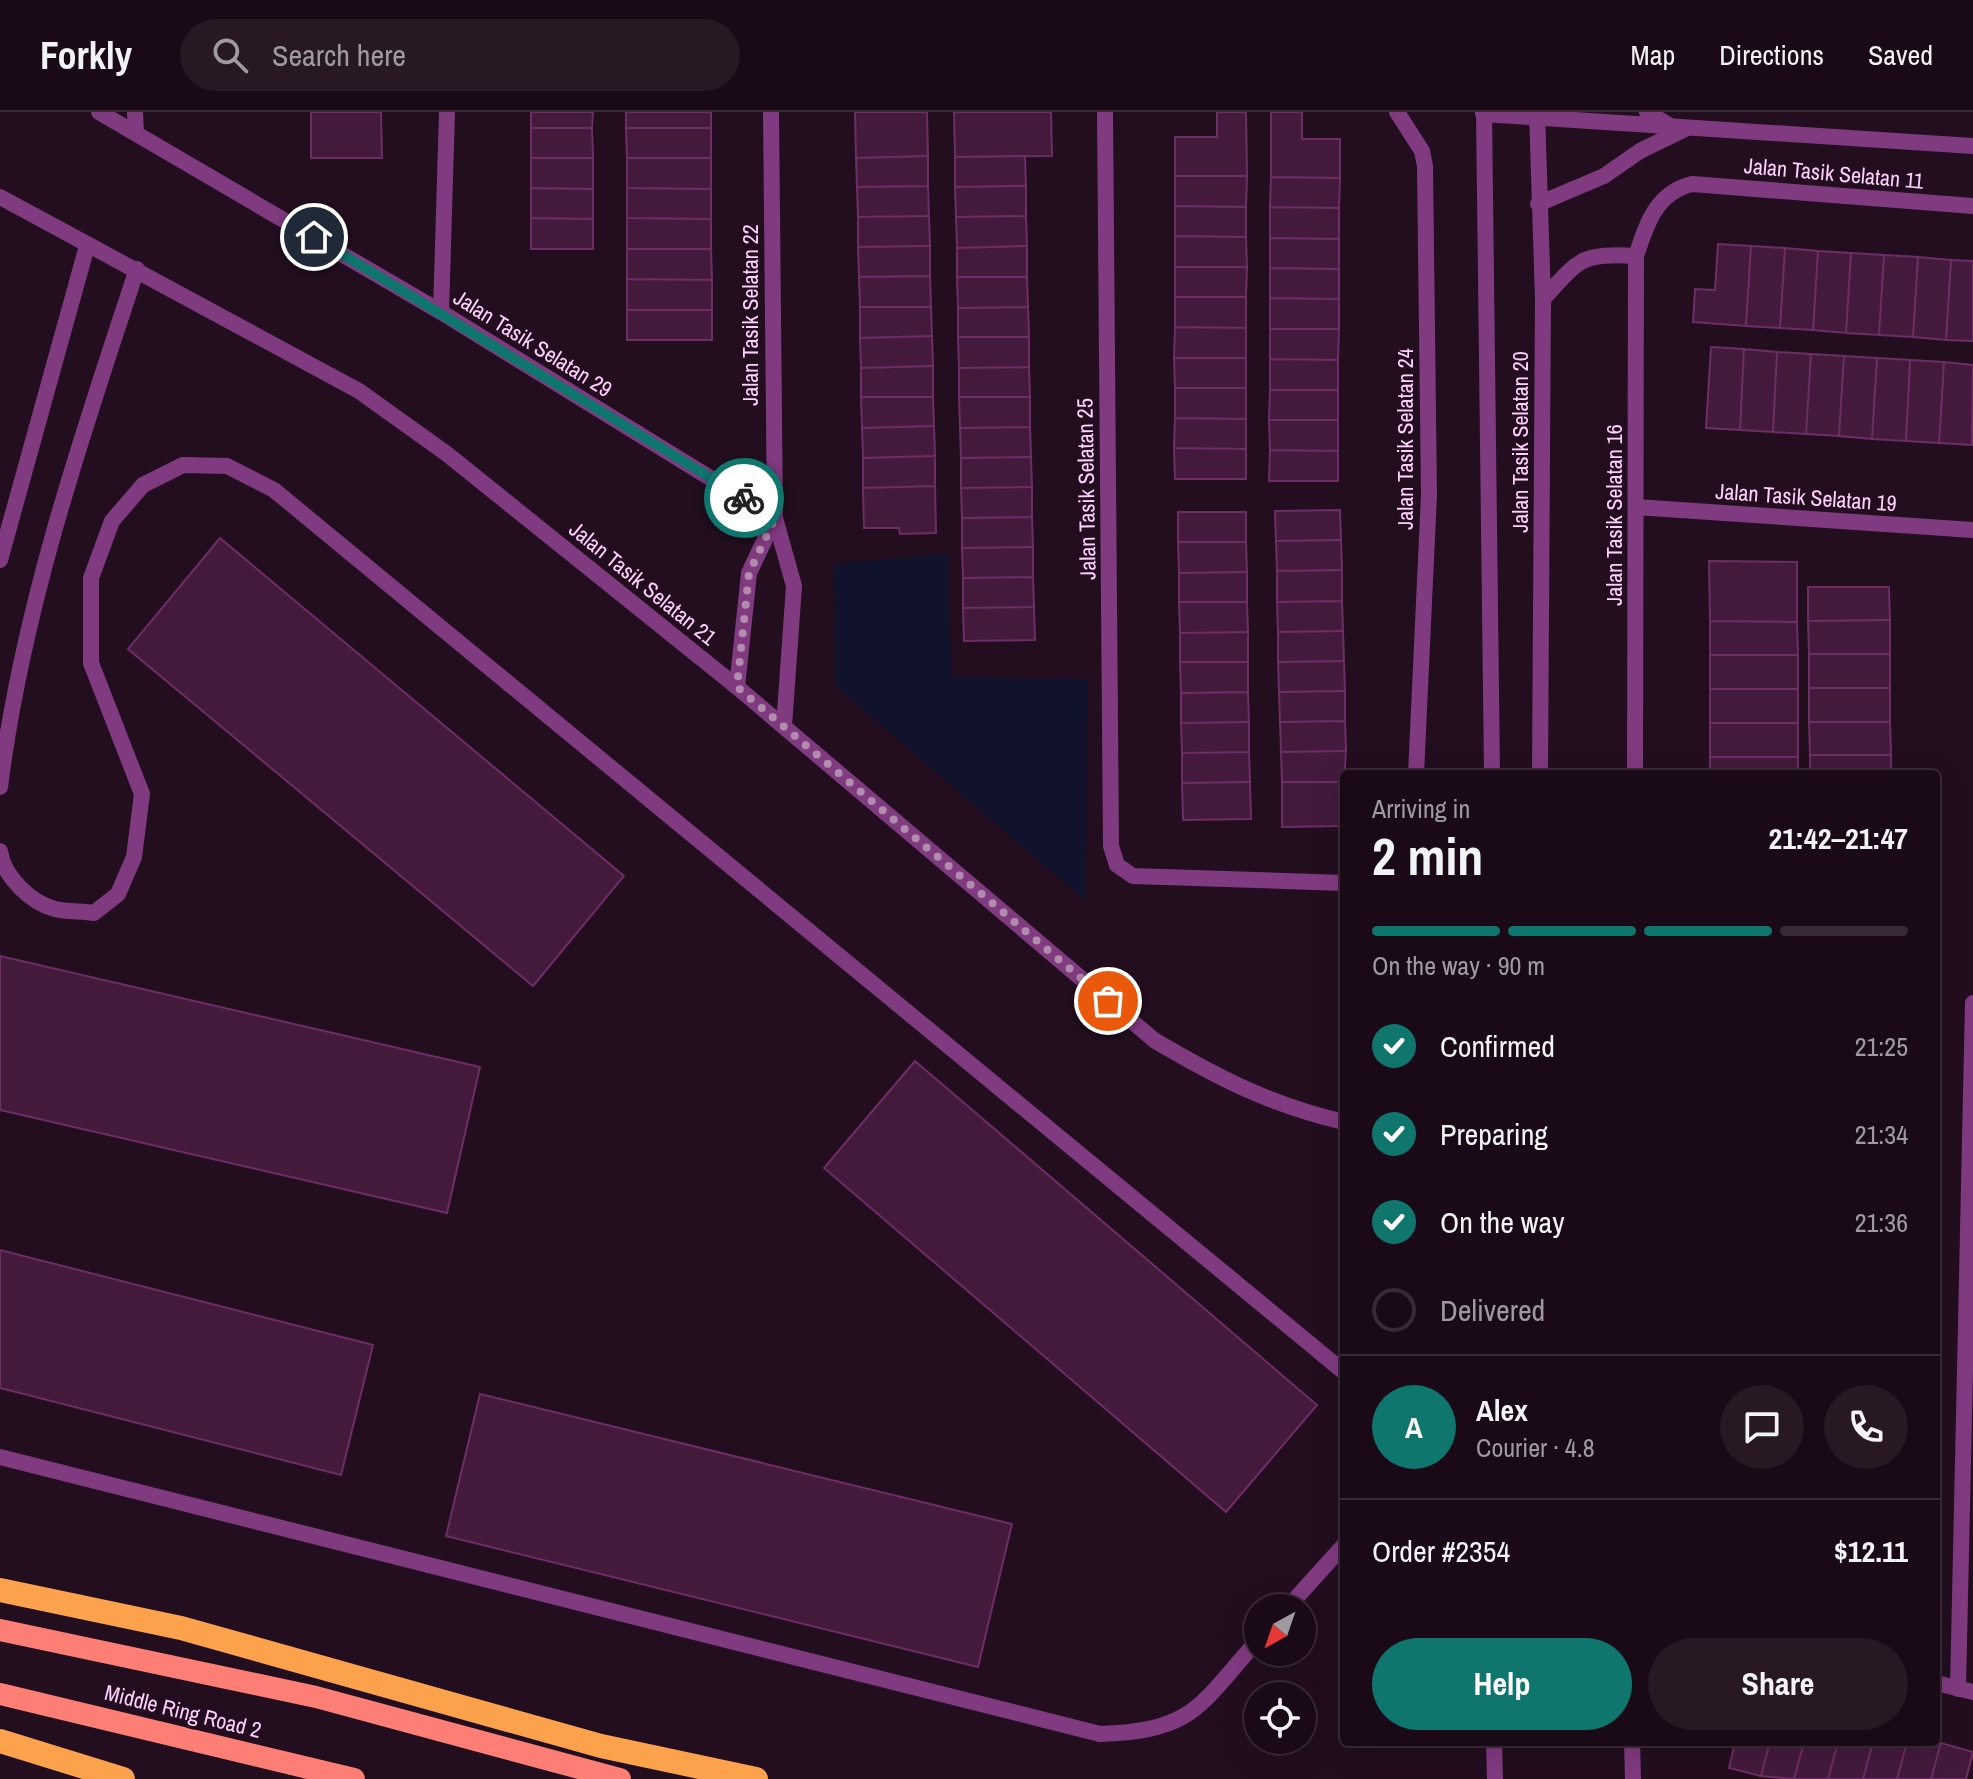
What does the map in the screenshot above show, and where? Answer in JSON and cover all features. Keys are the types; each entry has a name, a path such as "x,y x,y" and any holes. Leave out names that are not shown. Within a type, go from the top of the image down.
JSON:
{"highway":[{"path":"0,1590 181,1628 601,1746 756,1779"},
{"path":"0,1630 316,1697 620,1779"},
{"name":"Middle Ring Road 2","path":"0,1694 354,1779"},
{"path":"0,1741 123,1779"}],"street":[{"name":"Jalan Tasik Selatan 29","path":"99,112 441,312 775,518"},
{"path":"135,112 136,133"},
{"path":"441,312 447,112"},
{"name":"Jalan Tasik Selatan 22","path":"771,112 775,518 794,586 784,726"},
{"name":"Jalan Tasik Selatan 25","path":"1105,112 1111,846 1117,865 1133,876 1340,883"},
{"name":"Jalan Tasik Selatan 24","path":"1397,112 1422,151 1425,166 1429,495 1416,770"},
{"path":"1647,112 1679,127"},
{"path":"1484,113 1973,146"},
{"name":"Jalan Tasik Selatan 20","path":"1484,113 1492,770"},
{"name":"Jalan Tasik Selatan 20","path":"1538,115 1538,204 1543,299 1540,770"},
{"path":"1538,204 1604,176 1679,127"},
{"name":"Jalan Tasik Selatan 11","path":"1692,184 1973,206"},
{"name":"Jalan Tasik Selatan 16","path":"1635,770 1636,256 1648,221 1661,200 1675,188 1692,184"},
{"name":"Jalan Tasik Selatan 21","path":"0,197 359,391 447,454 737,687 1154,1040 1232,1086 1340,1121"},
{"path":"0,560 87,246"},
{"path":"1543,299 1577,263 1588,256 1636,256"},
{"path":"0,787 11,699 84,430 137,269"},
{"path":"0,851 2,864 21,888 53,909 94,913 118,894 134,857 142,794 91,663 91,578 112,521 143,485 183,465 227,466 274,490 1340,1369"},
{"name":"Jalan Tasik Selatan 19","path":"1636,507 1973,530"},
{"name":"Jalan Tasik Selatan 22","path":"737,687 749,573 775,518"},
{"path":"1940,1684 1966,1691 1973,1003"},
{"path":"0,1457 1100,1734 1147,1733 1189,1717 1244,1656"},
{"path":"1300,1594 1340,1549"},
{"path":"1494,1746 1495,1779"},
{"path":"1632,1746 1633,1779"}],"shaded area":[{"path":"948,554 951,677 1088,679 1085,900 835,685 834,564"}],"building":[{"path":"311,112 381,112 382,158 311,158"},
{"path":"531,112 593,112 592,128 531,128"},
{"path":"626,112 711,112 711,128 626,128"},
{"path":"855,112 927,112 928,156 856,158"},
{"path":"954,112 1051,112 1052,156 955,157"},
{"path":"1217,112 1246,112 1247,176 1175,176 1175,137 1217,137"},
{"path":"1271,112 1302,112 1302,139 1340,139 1340,178 1271,177"},
{"path":"531,128 592,128 593,158 531,158"},
{"path":"626,128 711,128 711,158 627,158"},
{"path":"928,156 928,186 857,187 856,158"},
{"path":"1025,156 1026,186 955,187 955,157"},
{"path":"531,158 593,158 593,189 531,188"},
{"path":"627,158 711,158 711,189 627,188"},
{"path":"1175,176 1247,176 1246,207 1175,206"},
{"path":"1271,177 1340,178 1339,208 1270,207"},
{"path":"928,186 929,216 858,217 857,187"},
{"path":"1026,186 1026,216 956,217 955,187"},
{"path":"531,188 593,189 593,219 531,218"},
{"path":"627,188 711,189 711,219 627,218"},
{"path":"1175,206 1246,207 1246,237 1175,236"},
{"path":"1270,207 1339,208 1339,239 1270,238"},
{"path":"929,216 930,246 858,247 858,217"},
{"path":"1026,216 1027,246 957,248 956,217"},
{"path":"531,218 593,219 593,249 531,249"},
{"path":"627,218 711,219 711,249 627,249"},
{"path":"1175,236 1246,237 1247,267 1175,267"},
{"path":"1270,238 1339,239 1339,269 1270,268"},
{"path":"1718,244 1751,246 1746,326 1693,322 1695,289 1715,290"},
{"path":"930,246 930,276 859,277 858,247"},
{"path":"1027,246 1027,277 957,277 957,248"},
{"path":"1751,246 1785,248 1780,328 1746,326"},
{"path":"1785,248 1818,251 1813,330 1780,328"},
{"path":"627,249 711,249 712,280 627,279"},
{"path":"1818,251 1851,253 1846,333 1813,330"},
{"path":"1851,253 1884,255 1879,335 1846,333"},
{"path":"1884,255 1918,257 1913,337 1879,335"},
{"path":"1918,257 1951,260 1946,340 1913,337"},
{"path":"1951,260 1973,261 1973,341 1946,340"},
{"path":"1175,267 1247,267 1246,297 1175,297"},
{"path":"1270,268 1339,269 1339,299 1270,298"},
{"path":"930,276 931,307 860,307 859,277"},
{"path":"957,277 1027,277 1028,307 958,308"},
{"path":"627,279 712,280 712,310 627,310"},
{"path":"1175,297 1246,297 1246,328 1175,327"},
{"path":"1270,298 1339,299 1339,329 1270,329"},
{"path":"860,307 931,307 932,336 860,338"},
{"path":"1028,307 1029,337 958,337 958,308"},
{"path":"627,310 712,310 712,340 627,340"},
{"path":"1175,327 1246,328 1246,358 1174,358"},
{"path":"1270,329 1339,329 1338,360 1270,359"},
{"path":"932,336 933,366 861,368 860,338"},
{"path":"958,337 1029,337 1029,367 959,368"},
{"path":"1711,347 1744,349 1740,430 1706,428"},
{"path":"1744,349 1777,352 1773,432 1740,430"},
{"path":"1777,352 1811,354 1806,434 1773,432"},
{"path":"1811,354 1844,356 1839,436 1806,434"},
{"path":"1844,356 1877,358 1872,439 1839,436"},
{"path":"1174,358 1246,358 1246,388 1175,388"},
{"path":"1877,358 1910,360 1906,441 1872,439"},
{"path":"1270,359 1338,360 1338,390 1270,390"},
{"path":"1910,360 1944,362 1939,443 1906,441"},
{"path":"1944,362 1973,365 1972,445 1939,443"},
{"path":"933,366 933,397 861,397 861,368"},
{"path":"1029,367 1030,397 959,397 959,368"},
{"path":"1175,388 1246,388 1246,419 1175,418"},
{"path":"1270,390 1338,390 1338,420 1269,420"},
{"path":"861,397 933,397 934,426 862,428"},
{"path":"959,397 1030,397 1030,427 960,428"},
{"path":"1175,418 1246,419 1246,449 1174,448"},
{"path":"1269,420 1338,420 1338,451 1270,450"},
{"path":"934,426 935,456 863,458 862,428"},
{"path":"1030,427 1031,457 961,458 960,428"},
{"path":"1174,448 1246,449 1246,479 1175,479"},
{"path":"1270,450 1338,451 1338,481 1269,481"},
{"path":"935,456 935,486 863,488 863,458"},
{"path":"1031,457 1032,487 961,488 961,458"},
{"path":"935,486 936,533 900,534 899,528 864,528 863,488"},
{"path":"1032,487 1032,517 962,518 961,488"},
{"path":"1340,510 1341,540 1276,541 1275,511"},
{"path":"1178,512 1246,512 1246,542 1178,542"},
{"path":"1032,517 1033,547 962,548 962,518"},
{"path":"220,538 624,876 533,986 128,649"},
{"path":"1341,540 1342,570 1277,571 1276,541"},
{"path":"1178,542 1246,542 1247,572 1179,573"},
{"path":"1033,547 1033,577 963,578 962,548"},
{"path":"1709,561 1797,562 1797,622 1710,621"},
{"path":"1342,570 1342,601 1277,602 1277,571"},
{"path":"1247,572 1247,602 1179,602 1179,573"},
{"path":"1033,577 1034,607 963,608 963,578"},
{"path":"1808,587 1889,587 1890,620 1808,621"},
{"path":"1342,601 1343,631 1278,632 1277,602"},
{"path":"1179,602 1247,602 1248,632 1180,633"},
{"path":"1034,607 1035,640 964,641 963,608"},
{"path":"1890,620 1890,654 1809,654 1808,621"},
{"path":"1710,621 1797,622 1798,655 1710,655"},
{"path":"1343,631 1344,661 1278,662 1278,632"},
{"path":"1248,632 1248,662 1180,662 1180,633"},
{"path":"1809,654 1890,654 1890,688 1809,688"},
{"path":"1710,655 1798,655 1798,689 1710,689"},
{"path":"1344,661 1345,691 1279,692 1278,662"},
{"path":"1180,662 1248,662 1248,692 1181,693"},
{"path":"1809,688 1890,688 1890,722 1809,722"},
{"path":"1710,689 1798,689 1798,723 1710,723"},
{"path":"1345,691 1345,721 1280,722 1279,692"},
{"path":"1248,692 1249,722 1181,723 1181,693"},
{"path":"1345,721 1346,751 1281,752 1280,722"},
{"path":"1249,722 1249,752 1182,753 1181,723"},
{"path":"1809,722 1890,722 1891,755 1810,755"},
{"path":"1710,723 1798,723 1798,757 1710,757"},
{"path":"1346,751 1345,770 1340,770 1340,782 1282,782 1281,752"},
{"path":"1249,752 1250,782 1182,783 1182,753"},
{"path":"1810,755 1891,755 1891,770 1810,770"},
{"path":"1710,757 1798,757 1798,770 1710,770"},
{"path":"1250,782 1251,819 1183,820 1182,783"},
{"path":"1282,782 1340,782 1340,826 1282,827"},
{"path":"0,956 480,1067 447,1213 0,1110"},
{"path":"915,1061 1317,1405 1226,1512 824,1168"},
{"path":"0,1250 373,1345 341,1475 0,1388"},
{"path":"480,1394 1012,1524 978,1667 446,1536"},
{"path":"1941,1743 1931,1779 1897,1779 1906,1746 1940,1746"},
{"path":"1941,1743 1973,1752 1966,1779 1931,1779"},
{"path":"1734,1746 1769,1746 1761,1776 1729,1768"},
{"path":"1769,1746 1803,1746 1794,1779 1761,1776"},
{"path":"1803,1746 1837,1746 1828,1779 1794,1779"},
{"path":"1837,1746 1872,1746 1863,1779 1828,1779"},
{"path":"1872,1746 1906,1746 1897,1779 1863,1779"}],"way so far":[{"path":"744,498 775,518 749,573 737,687 1108,1001"}],"route":[{"path":"314,237 744,498"}]}
